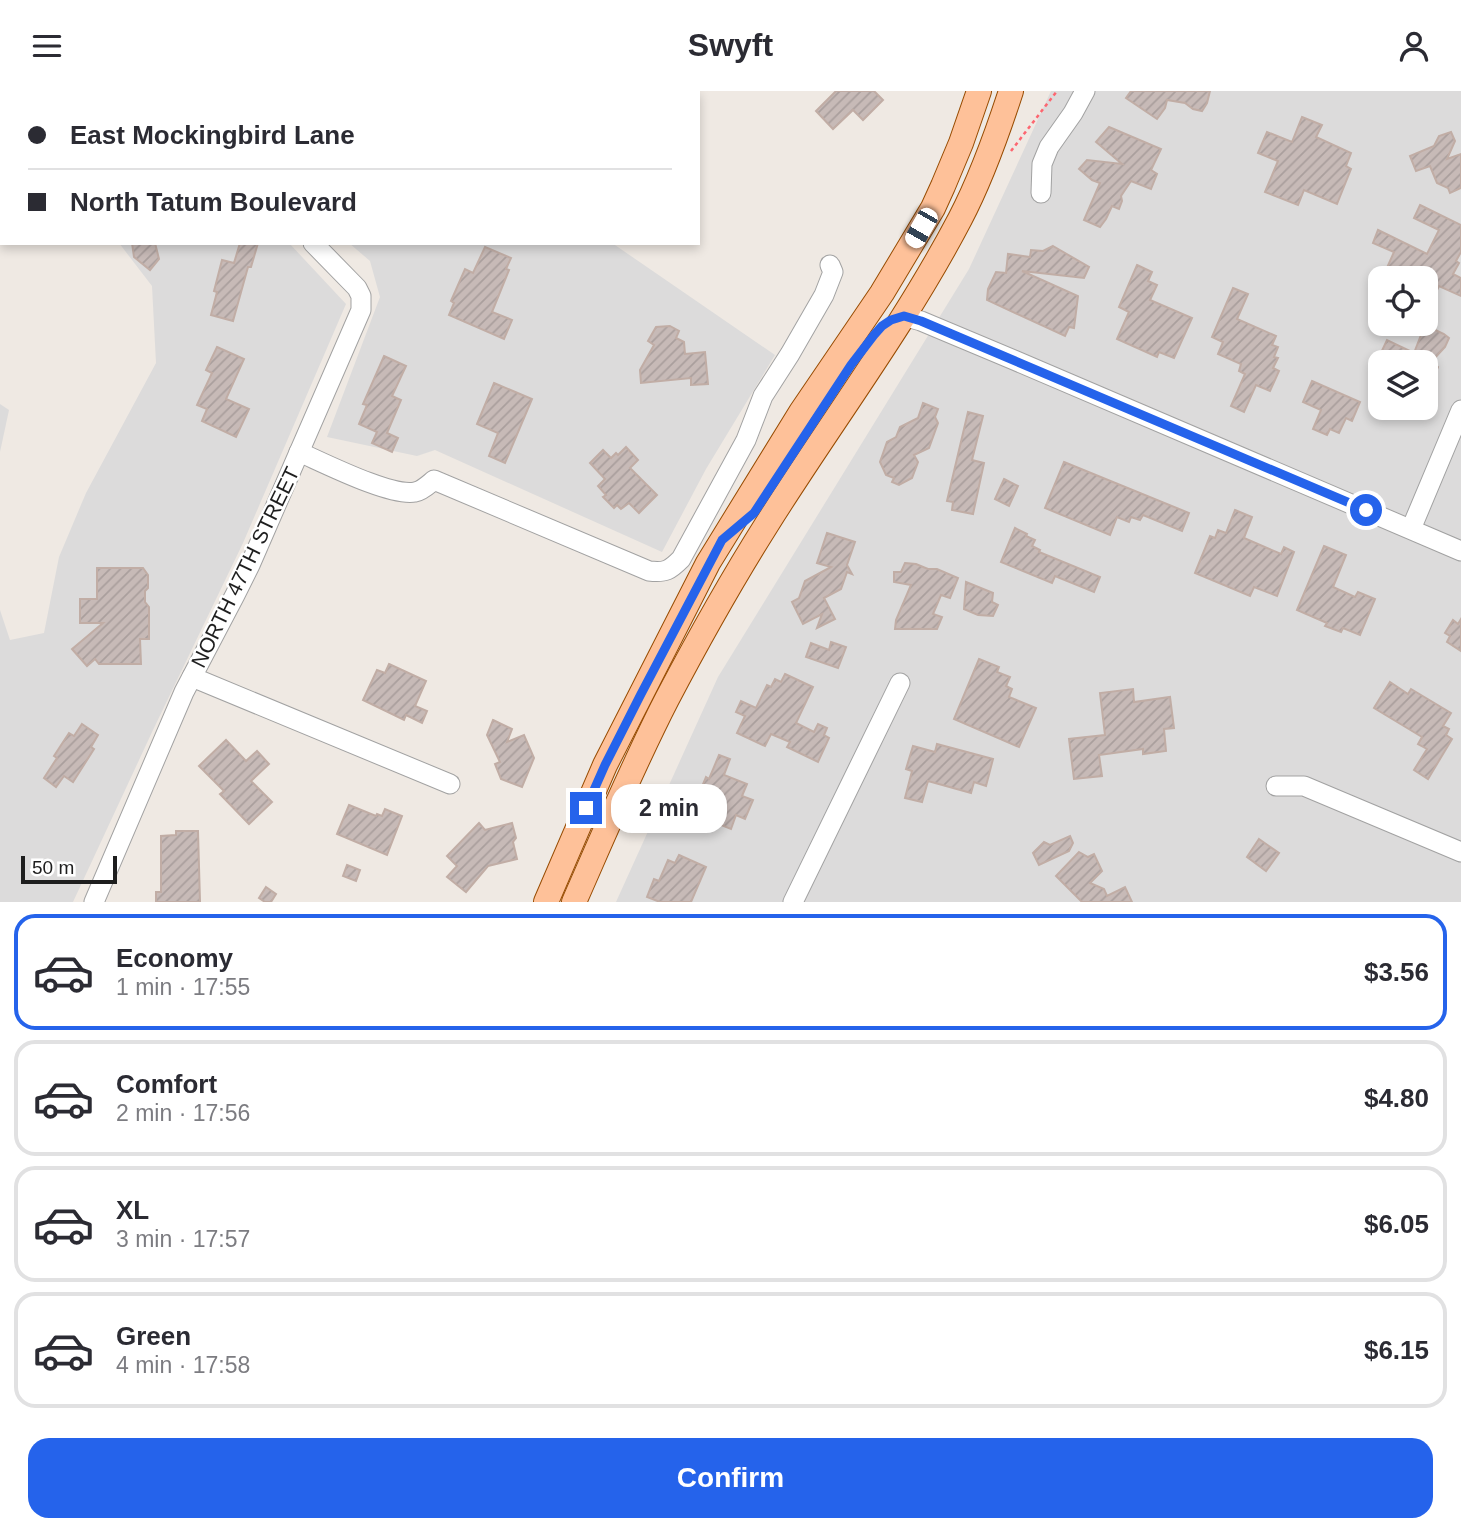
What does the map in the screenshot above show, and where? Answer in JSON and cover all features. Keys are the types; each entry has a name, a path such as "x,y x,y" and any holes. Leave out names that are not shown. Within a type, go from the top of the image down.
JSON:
{"main road":[{"path":"546,902 605,765 722,540 933,208 961,143 979,91"},
{"path":"574,902 666,700 720,602 766,525 904,316 961,218 1002,120 1011,91"},
{"path":"722,540 754,513 851,365 874,335 891,320 904,316"}],"street":[{"path":"1041,193 1042,164 1049,147 1085,91"},
{"name":"NORTH 47TH STREET","path":"93,902 192,677 236,595 361,310 361,296 357,288 315,245"},
{"path":"299,452 398,492 418,492 434,480 649,571 670,570 681,558 746,440 763,396 824,295 833,272 830,265"},
{"path":"904,316 1014,360 1461,551"},
{"path":"1411,529 1461,410"},
{"path":"192,677 450,785"},
{"path":"793,902 900,684"},
{"path":"1276,786 1304,786 1461,852"}],"shaded area":[{"path":"1051,91 1461,91 1461,902 616,902 718,677 969,269"},
{"path":"121,245 291,245 346,304 243,543 73,902 0,902 0,610 10,640 44,633 59,557 86,493 156,363 152,286"},
{"path":"351,245 615,245 775,355 706,469 662,552 435,450 417,456 327,437 380,297 370,261"},
{"path":"0,404 9,410 0,452"}],"building":[{"path":"836,91 874,91 883,100 863,120 853,110 833,129 816,111"},
{"path":"1131,91 1210,91 1202,111 1185,103 1167,100 1157,119 1126,98"},
{"path":"1302,117 1322,125 1316,137 1351,153 1346,166 1351,169 1337,204 1304,190 1298,205 1265,192 1278,161 1258,153 1267,132 1292,142"},
{"path":"1109,127 1161,149 1151,170 1157,174 1151,189 1131,181 1121,196 1119,209 1112,206 1100,227 1084,220 1100,183 1079,169 1087,160 1122,164 1096,142"},
{"path":"1451,132 1455,141 1447,159 1461,154 1461,188 1450,193 1448,188 1437,183 1430,166 1416,171 1410,156 1434,146 1439,136"},
{"path":"1420,205 1461,225 1461,252 1453,274 1461,278 1461,296 1439,286 1438,288 1438,266 1388,266 1394,252 1373,243 1378,230 1427,254 1439,230 1414,218"},
{"path":"132,245 156,245 159,259 150,270 134,257"},
{"path":"239,245 257,245 251,267 248,267 233,321 211,315 222,260 234,263"},
{"path":"1053,246 1089,267 1084,278 1022,271 1078,296 1074,328 1069,327 1065,336 987,300 988,289 996,272 1006,273 1008,254 1030,257 1031,250 1043,251"},
{"path":"485,247 511,258 492,312 512,320 504,339 449,315 454,303 451,301 465,269 473,273"},
{"path":"1137,265 1152,272 1148,281 1157,285 1150,300 1192,318 1174,358 1159,352 1157,357 1117,339 1129,312 1119,307"},
{"path":"1233,288 1248,294 1237,319 1276,336 1272,345 1278,347 1274,357 1278,358 1273,368 1279,371 1270,391 1256,385 1244,412 1231,406 1245,374 1239,371 1241,364 1218,354 1223,342 1212,337"},
{"path":"670,326 679,331 676,338 684,342 685,354 705,352 708,384 691,385 691,378 641,383 640,370 654,345 648,341 656,327"},
{"path":"1438,331 1449,338 1438,355 1438,350 1415,350 1421,336 1438,336"},
{"path":"1387,340 1408,350 1382,350"},
{"path":"217,347 244,359 226,399 249,409 236,437 202,421 207,409 197,405 212,373 206,370"},
{"path":"384,356 406,366 392,396 401,400 387,433 398,438 392,452 372,443 377,432 359,424 367,405 363,404"},
{"path":"1312,381 1360,402 1352,421 1346,418 1339,433 1330,429 1327,435 1313,429 1321,410 1303,402"},
{"path":"494,383 532,399 505,463 489,456 498,433 477,424"},
{"path":"923,403 938,409 935,417 938,423 929,448 914,455 918,462 912,478 899,485 892,482 894,478 886,475 880,462 887,442 896,437 900,427 918,418"},
{"path":"968,412 983,416 972,460 984,463 973,514 952,510 953,502 947,501"},
{"path":"626,447 638,460 630,468 657,495 639,513 629,503 621,509 617,505 614,508 603,497 606,495 598,486 605,479 590,463 603,450 611,458"},
{"path":"1064,462 1189,513 1182,531 1143,515 1140,520 1131,517 1129,522 1117,517 1110,535 1045,508"},
{"path":"1004,479 1018,486 1009,506 995,499"},
{"path":"1235,510 1252,517 1244,538 1281,554 1284,547 1294,552 1277,596 1254,587 1250,596 1195,573 1210,536 1215,538 1218,530 1226,533"},
{"path":"1015,528 1035,540 1032,546 1040,550 1039,552 1100,577 1094,592 1055,576 1052,583 1001,562"},
{"path":"827,533 855,542 847,565 852,574 847,572 841,589 824,598 835,619 817,628 822,614 803,624 792,602 799,598 805,581 831,567 817,563"},
{"path":"1324,546 1346,555 1333,587 1355,597 1358,592 1375,599 1360,635 1343,628 1341,632 1325,626 1327,623 1297,610"},
{"path":"905,563 937,569 958,578 950,598 941,595 933,614 942,617 937,629 895,629 896,620 911,585 894,582 894,572 901,572"},
{"path":"97,568 143,568 148,575 145,602 149,607 149,639 140,639 141,664 99,664 95,659 87,666 72,649 103,623 80,623 80,599 97,599"},
{"path":"966,582 993,593 992,602 998,605 993,616 978,615 964,609"},
{"path":"1461,619 1461,651 1447,642 1450,636 1445,633 1453,620 1458,624"},
{"path":"831,642 846,647 838,668 806,657 811,643 829,650"},
{"path":"979,659 999,667 997,672 1010,677 1006,686 1012,689 1009,697 1036,708 1019,747 954,719"},
{"path":"389,664 426,681 415,706 427,711 422,723 406,715 404,720 363,700 377,670 385,673"},
{"path":"785,674 813,687 796,723 814,732 818,724 827,728 824,735 829,738 818,762 787,747 790,742 771,734 765,746 737,733 745,716 736,712 741,701 756,708 767,685 771,687 775,679 781,682"},
{"path":"1390,682 1408,694 1411,689 1451,713 1443,726 1449,729 1446,735 1452,739 1428,779 1414,770 1427,749 1418,744 1422,737 1374,708"},
{"path":"1133,689 1134,702 1170,697 1174,728 1164,729 1166,751 1143,754 1143,749 1099,755 1102,776 1074,779 1069,739 1105,735 1100,693"},
{"path":"493,720 512,729 507,742 524,735 534,758 522,787 501,779 495,764 500,762 487,735"},
{"path":"82,724 98,735 91,747 94,749 73,782 64,776 56,787 44,778 69,733 74,736"},
{"path":"226,740 246,761 257,751 269,764 251,781 272,802 249,824 220,794 224,791 199,766"},
{"path":"937,744 993,759 986,786 974,782 971,793 928,781 922,802 905,798 912,771 906,769 913,746 935,752"},
{"path":"719,755 730,759 724,775 747,784 742,796 753,800 745,819 736,815 731,829 691,813 706,777 709,779"},
{"path":"349,805 376,816 382,816 385,809 402,816 387,855 337,834"},
{"path":"479,823 485,830 512,823 517,859 488,866 466,892 447,877 457,866 447,856"},
{"path":"176,831 198,831 200,902 156,902 156,892 161,892 161,836 176,835"},
{"path":"1070,836 1073,843 1069,851 1039,865 1033,853 1044,842 1050,845"},
{"path":"1259,839 1279,853 1266,871 1247,857"},
{"path":"1079,852 1088,857 1094,854 1102,871 1090,883 1104,889 1107,896 1125,887 1132,902 1082,902 1056,876"},
{"path":"679,855 706,867 691,902 660,902 647,897 654,879 659,881 668,860 675,863"},
{"path":"347,865 360,870 356,881 343,876"},
{"path":"266,887 276,894 271,902 259,898"}],"route":[{"path":"586,808 641,694 722,540 754,513 851,365 882,326 891,320 904,316 921,321 1366,510"}]}
